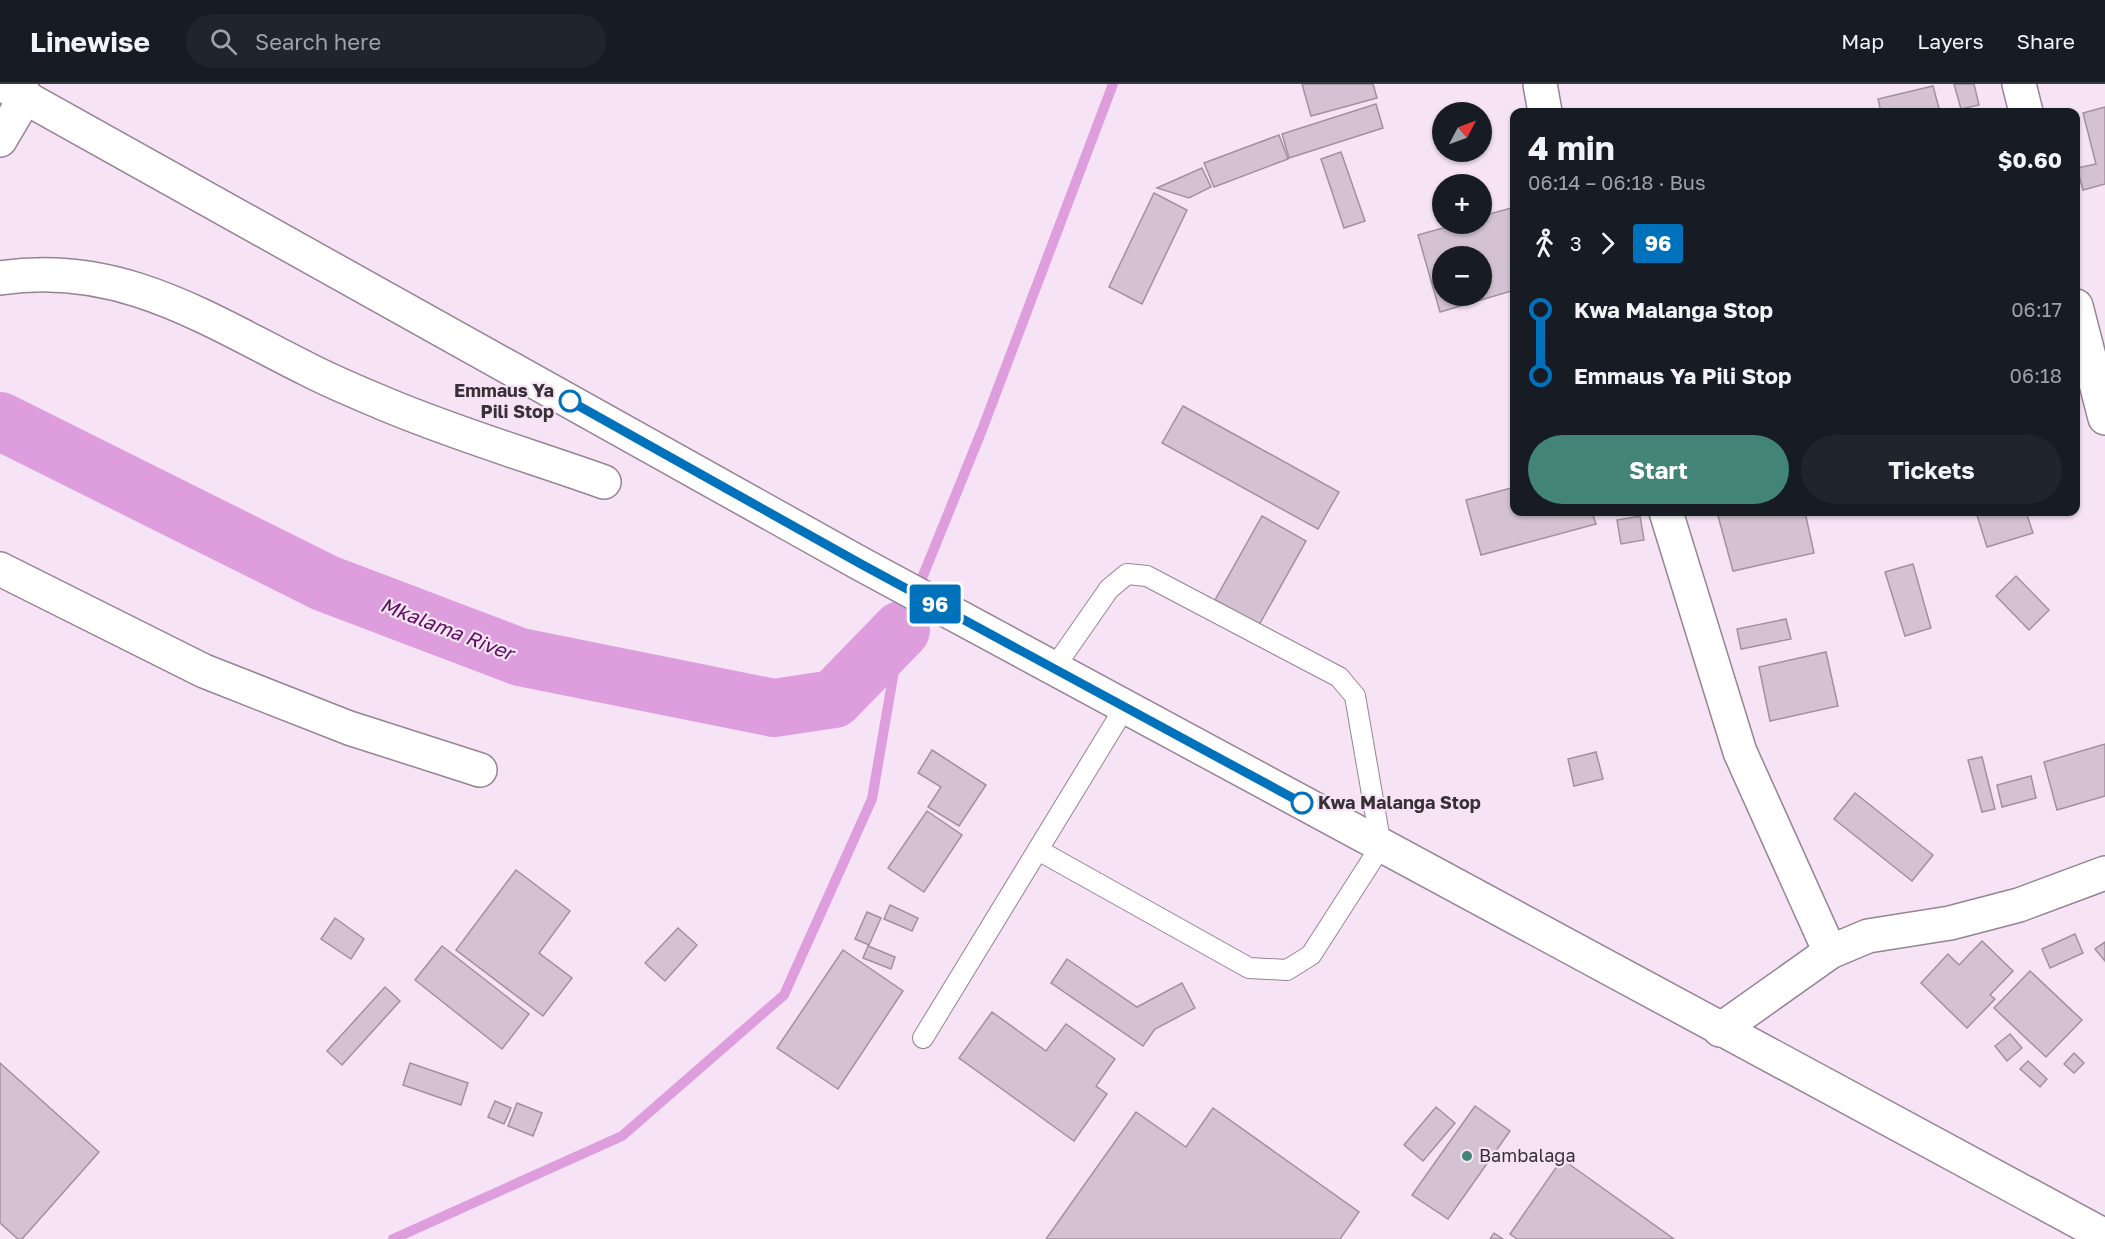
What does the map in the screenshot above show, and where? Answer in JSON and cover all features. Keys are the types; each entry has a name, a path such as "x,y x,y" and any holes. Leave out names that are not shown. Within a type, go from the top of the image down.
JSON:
{"main road":[{"path":"1540,84 1544,108"},
{"path":"2019,84 2025,108"},
{"path":"0,140 14,90 861,564 2105,1236"},
{"path":"0,278 30,274 58,274 130,286 211,318 308,370 387,405 604,482"},
{"path":"2080,321 2105,418"},
{"path":"1667,516 1740,752 1830,952"},
{"path":"0,569 204,671 349,728 480,770"},
{"path":"1720,1030 1830,952 1868,936 1950,923 2019,905 2105,873"}],"lane":[{"path":"1038,850 1249,968 1287,970 1311,955 1381,846 1354,696 1339,677 1147,576 1127,574 1109,589 1054,668"},
{"path":"923,1038 1125,707"}],"building":[{"path":"1302,84 1373,84 1377,98 1311,116"},
{"path":"1954,84 1974,84 1979,105 1961,108"},
{"path":"1933,86 1939,108 1880,108 1878,99"},
{"path":"1376,104 1383,128 1289,158 1282,134"},
{"path":"2105,107 2105,184 2083,190 2080,167 2096,164 2083,113"},
{"path":"1279,135 1288,159 1214,187 1204,163"},
{"path":"1341,152 1365,221 1344,228 1321,159"},
{"path":"1202,168 1211,187 1189,198 1157,188"},
{"path":"1154,193 1187,210 1142,304 1109,287"},
{"path":"1510,208 1510,291 1492,297 1492,246 1432,246 1432,284 1418,235 1432,231 1432,234 1492,234 1492,213"},
{"path":"1438,306 1460,306 1440,312"},
{"path":"1183,406 1339,492 1318,529 1162,443"},
{"path":"1510,488 1510,516 1593,516 1596,524 1481,555 1466,500"},
{"path":"1262,516 1306,541 1259,625 1215,600"},
{"path":"1640,516 1644,540 1621,544 1617,520"},
{"path":"1718,516 1806,516 1814,553 1733,571"},
{"path":"1977,516 2027,516 2033,533 1987,547"},
{"path":"1913,564 1931,628 1905,636 1885,572"},
{"path":"2016,576 2049,610 2029,630 1996,596"},
{"path":"1786,619 1791,639 1741,649 1737,629"},
{"path":"1826,652 1838,706 1770,721 1759,667"},
{"path":"2105,744 2105,796 2057,810 2044,762"},
{"path":"932,750 986,785 959,826 928,807 941,787 918,773"},
{"path":"1596,752 1603,779 1574,786 1568,759"},
{"path":"1982,757 1995,809 1982,812 1968,760"},
{"path":"2031,776 2036,798 2002,807 1997,785"},
{"path":"1855,793 1933,855 1912,881 1834,819"},
{"path":"927,811 962,835 924,892 888,868"},
{"path":"516,870 570,911 539,953 572,978 543,1016 456,950"},
{"path":"890,905 918,918 912,931 884,919"},
{"path":"867,912 881,918 869,945 855,939"},
{"path":"335,918 364,939 351,959 321,939"},
{"path":"678,928 697,945 665,981 645,963"},
{"path":"2075,934 2083,953 2050,968 2042,949"},
{"path":"1982,941 2013,971 1990,995 1995,999 1967,1028 1921,983 1948,954 1959,965"},
{"path":"2105,942 2105,961 2095,949"},
{"path":"442,946 529,1014 502,1049 415,980"},
{"path":"868,946 895,957 891,969 863,958"},
{"path":"843,950 903,991 838,1089 777,1048"},
{"path":"1067,959 1137,1007 1182,983 1195,1008 1155,1029 1143,1046 1051,983"},
{"path":"2030,971 2082,1020 2046,1057 1994,1008"},
{"path":"385,987 400,1001 342,1065 327,1051"},
{"path":"992,1012 1046,1051 1066,1024 1115,1059 1096,1086 1107,1094 1074,1141 959,1058"},
{"path":"2010,1034 2022,1048 2007,1061 1995,1046"},
{"path":"2074,1053 2084,1063 2074,1073 2064,1064"},
{"path":"2028,1061 2047,1079 2040,1087 2020,1069"},
{"path":"0,1063 99,1152 22,1239 18,1239 0,1223"},
{"path":"410,1063 468,1083 461,1105 403,1085"},
{"path":"495,1101 511,1108 504,1124 488,1117"},
{"path":"517,1103 542,1113 533,1136 508,1126"},
{"path":"1475,1106 1510,1131 1448,1219 1412,1195"},
{"path":"1436,1107 1455,1123 1423,1161 1404,1145"},
{"path":"1213,1108 1359,1212 1340,1239 1046,1239 1136,1112 1186,1147"},
{"path":"1562,1159 1674,1239 1517,1239 1510,1234"},
{"path":"1494,1233 1503,1239 1490,1239"}],"waterway":[{"path":"393,1239 622,1136 784,995 872,799 901,630 982,430 1113,84"},
{"name":"Mkalama River","path":"0,421 325,583 520,657 774,708 834,699 901,630"}],"bus line":[{"name":"96","path":"570,401 861,564 1302,803"}],"place":[{"name":"Emmaus Ya Pili Stop","path":"570,401"},
{"name":"Kwa Malanga Stop","path":"1302,803"},
{"name":"Bambalaga","path":"1467,1156"}]}
